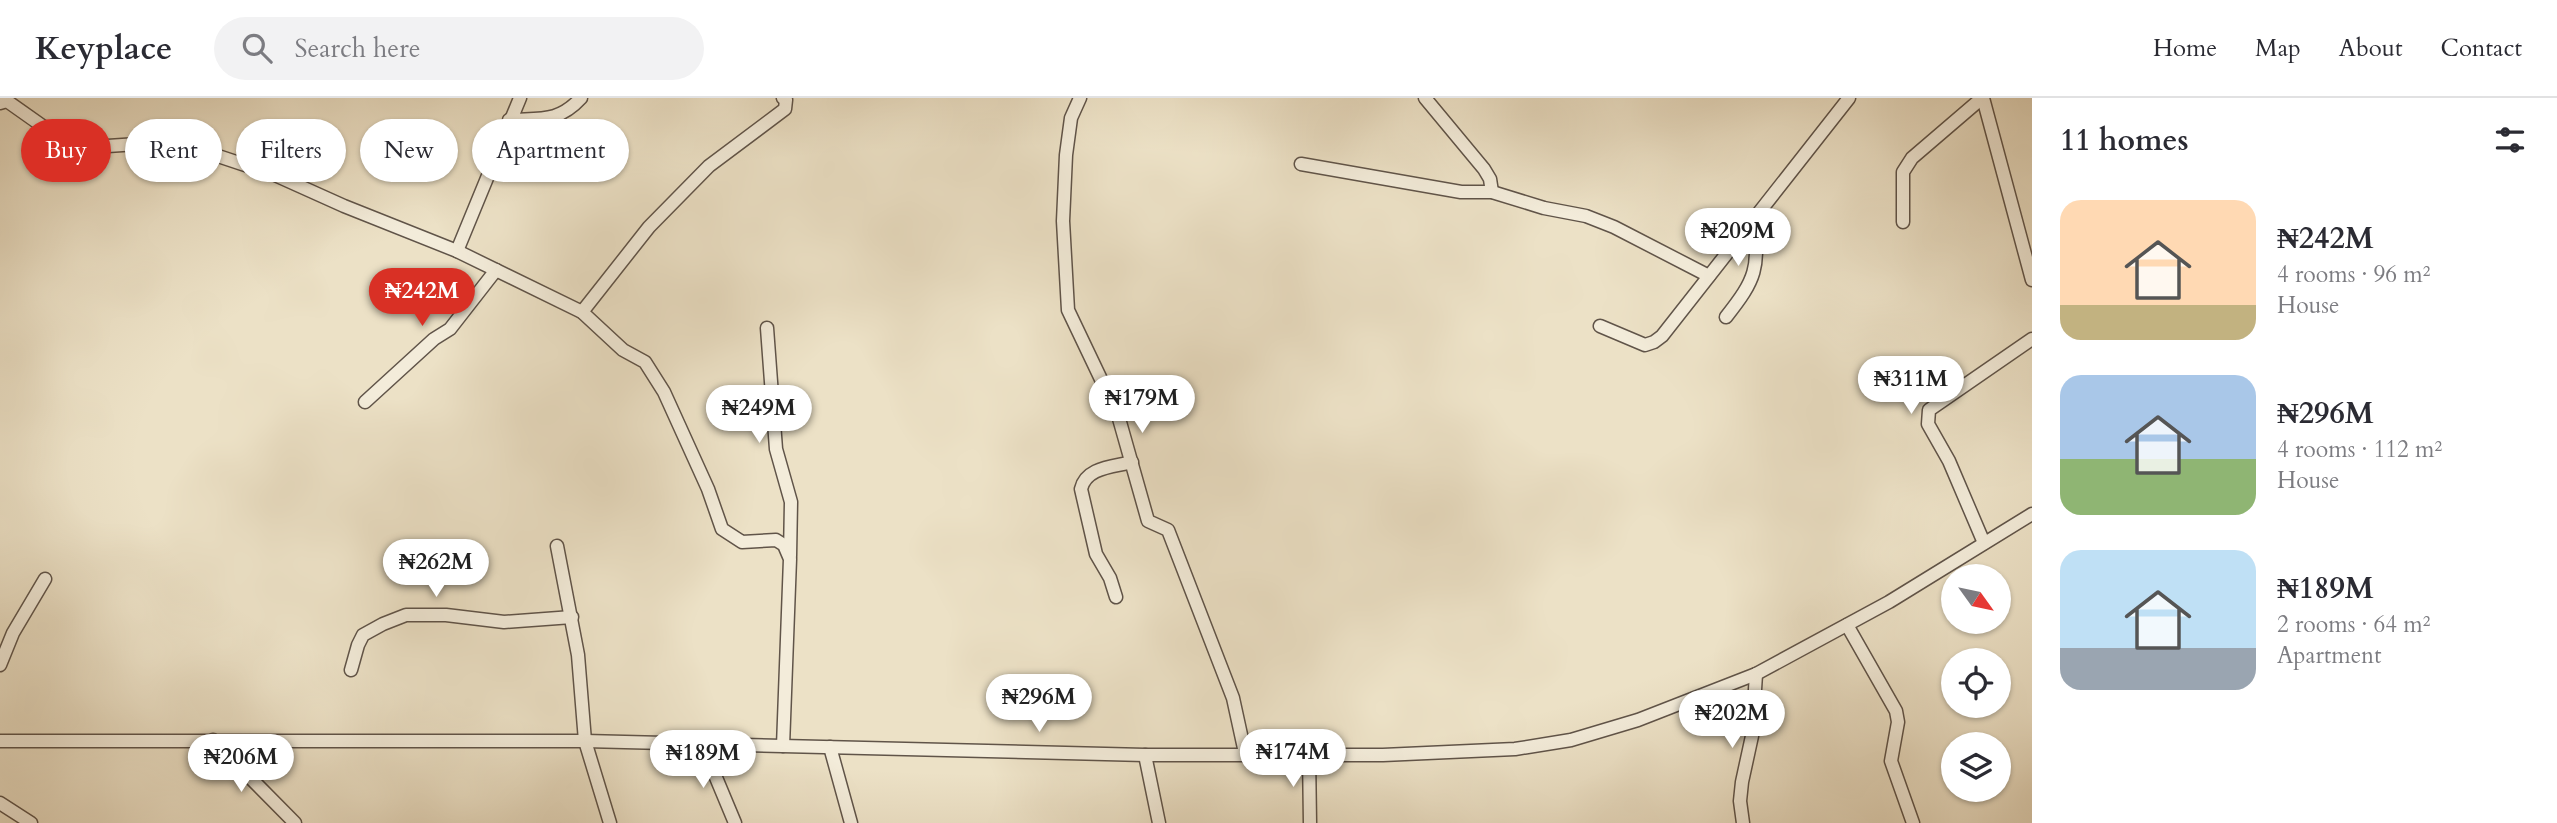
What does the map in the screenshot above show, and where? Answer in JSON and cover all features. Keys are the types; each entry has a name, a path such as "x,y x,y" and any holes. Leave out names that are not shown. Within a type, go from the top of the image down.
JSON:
{"street":[{"path":"510,119 520,98"},
{"path":"525,119 565,114 581,98"},
{"path":"582,312 649,228 709,166 785,109 786,100 783,98"},
{"path":"1080,98 1071,118 1066,155 1063,221 1067,303 1071,317 1118,415 1148,521 1168,530 1233,698 1245,753"},
{"path":"1425,98 1484,169 1492,192"},
{"path":"1600,326 1645,345 1654,342 1687,306 1849,98"},
{"path":"1903,222 1903,172 1912,158 1982,98 2032,280"},
{"path":"0,103 19,102 65,142 79,148 167,142 191,147 275,175 457,251 582,312 622,350 645,362 664,392 708,489 722,529 742,542 776,540 784,545 790,559"},
{"path":"1301,164 1461,192 1492,192 1544,208 1586,216 1614,227 1709,276"},
{"path":"457,251 484,182"},
{"path":"1726,317 1752,280 1756,266 1757,247 1753,219"},
{"path":"365,402 434,339 450,329 496,270"},
{"path":"767,328 776,449 791,502 783,746"},
{"path":"1984,543 1927,417 1929,410 2032,340"},
{"path":"1116,597 1110,578 1096,554 1081,489 1088,473 1132,462"},
{"path":"0,741 585,741 1145,755 1515,749 1570,740 1638,720 1756,674 1847,625 2032,514"},
{"path":"557,546 578,654 585,741 610,823"},
{"path":"0,665 13,633 45,579"},
{"path":"351,670 363,635 406,615 446,615 504,622 572,617"},
{"path":"1847,625 1896,711 1898,722 1891,761 1913,823"},
{"path":"1743,823 1740,801 1752,736 1756,674"},
{"path":"212,740 295,823"},
{"path":"702,744 735,823"},
{"path":"830,747 851,823"},
{"path":"1309,754 1310,823"},
{"path":"1145,755 1159,823"},
{"path":"0,803 31,823"}]}
